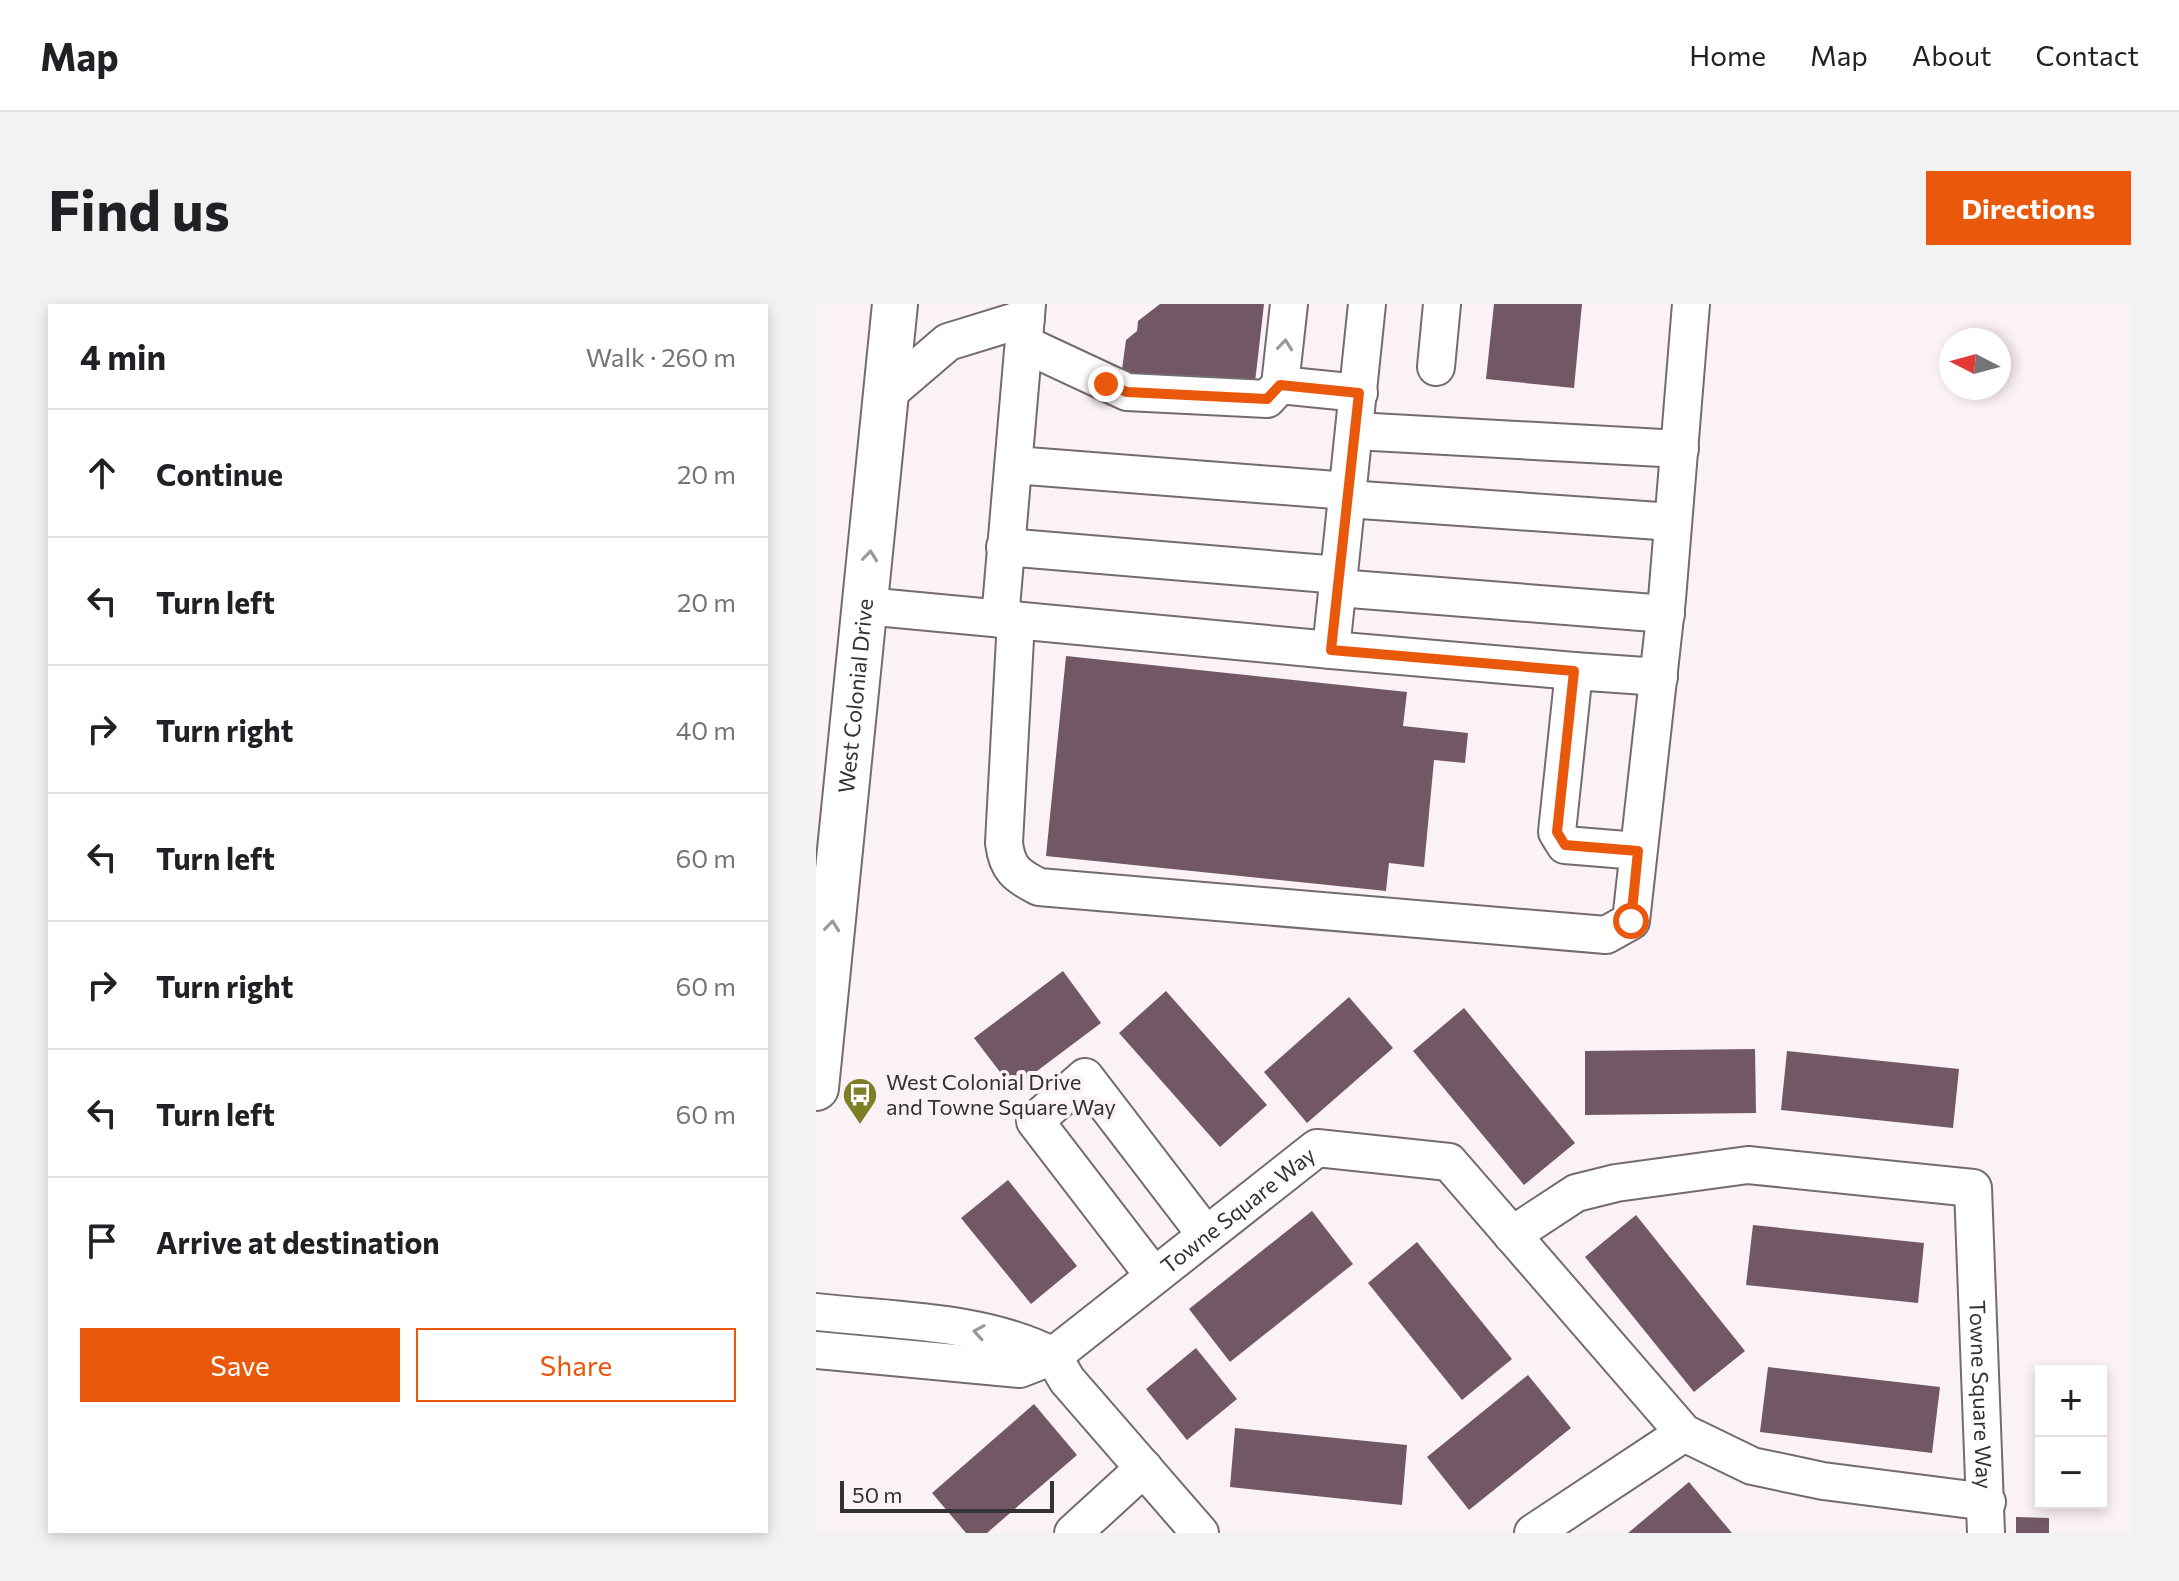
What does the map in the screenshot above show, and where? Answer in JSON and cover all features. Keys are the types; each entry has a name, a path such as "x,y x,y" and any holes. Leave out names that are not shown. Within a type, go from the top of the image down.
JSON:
{"highway":[{"name":"West Colonial Drive","path":"816,1088 895,304"}],"street":[{"path":"886,395 948,342 1025,322 1127,392 1267,399 1280,385 1289,304"},
{"path":"1331,650 1367,304"},
{"path":"1436,367 1441,304"},
{"path":"1025,322 1005,547 1008,619 1004,843 1006,859 1016,876 1039,887 1606,935 1631,921 1666,614 1691,304"},
{"path":"1280,385 1359,393"},
{"path":"1355,431 1680,449"},
{"path":"1014,465 1673,522"},
{"path":"1005,547 1666,614"},
{"path":"865,606 1659,677"},
{"path":"1574,671 1557,832 1565,845 1638,851"},
{"path":"1154,1276 1035,1121 1085,1077 1206,1235"},
{"name":"Towne Square Way","path":"816,1350 1020,1369 1053,1356 1317,1148 1449,1162 1512,1235 1684,1433 1752,1466 1987,1517 1973,1188 1748,1165 1616,1183 1576,1193 1512,1235"},
{"path":"816,1312 977,1331 1023,1340 1053,1356 1067,1380 1200,1533"},
{"path":"1540,1531 1684,1433"},
{"path":"1073,1533 1144,1468"}],"building":[{"path":"1160,304 1264,304 1254,391 1121,377 1126,340 1137,331 1138,321"},
{"path":"1494,304 1582,304 1574,388 1486,379"},
{"path":"1066,656 1407,692 1403,726 1468,733 1465,763 1434,760 1424,867 1389,863 1386,891 1046,856"},
{"path":"1063,971 1101,1023 1013,1089 974,1038"},
{"path":"1166,991 1267,1105 1220,1147 1119,1033"},
{"path":"1349,997 1393,1048 1307,1123 1264,1072"},
{"path":"1464,1008 1575,1143 1524,1185 1413,1051"},
{"path":"1755,1049 1756,1113 1585,1115 1585,1051"},
{"path":"1787,1051 1959,1069 1953,1128 1781,1110"},
{"path":"1008,1180 1077,1266 1031,1304 961,1218"},
{"path":"1312,1211 1353,1264 1230,1362 1189,1309"},
{"path":"1636,1215 1745,1351 1694,1392 1585,1257"},
{"path":"1753,1225 1924,1243 1918,1303 1746,1285"},
{"path":"1417,1242 1512,1359 1462,1400 1368,1283"},
{"path":"1196,1348 1237,1399 1187,1440 1146,1389"},
{"path":"1768,1367 1940,1387 1932,1453 1760,1432"},
{"path":"1528,1375 1571,1428 1469,1510 1427,1457"},
{"path":"1034,1404 1077,1455 987,1533 966,1533 932,1493"},
{"path":"1235,1428 1407,1445 1402,1505 1230,1487"},
{"path":"1689,1482 1732,1533 1628,1533"},
{"path":"2016,1517 2049,1518 2049,1533 2016,1533"}],"place":[{"name":"West Colonial Drive and Towne Square Way","path":"860,1126"}],"route":[{"path":"1106,384 1127,392 1267,399 1280,385 1359,393 1331,650 1574,671 1557,832 1565,845 1638,851 1631,921"}]}
